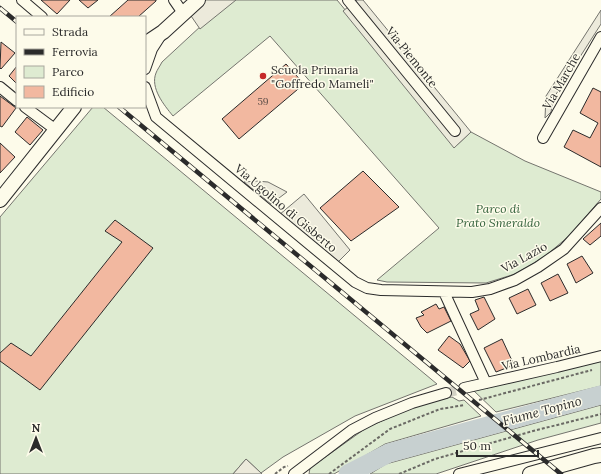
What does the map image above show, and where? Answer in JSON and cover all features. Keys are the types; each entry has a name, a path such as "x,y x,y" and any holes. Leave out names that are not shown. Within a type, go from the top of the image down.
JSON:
{"main road":[{"path":"146,43 163,32 198,0"},
{"path":"0,200 73,108"},
{"path":"530,474 601,455"},
{"path":"557,474 601,458"}],"street":[{"path":"22,0 41,16"},
{"path":"174,0 183,13"},
{"name":"Via Piemonte","path":"348,0 455,131"},
{"path":"146,66 152,49 163,32"},
{"name":"Via Marche","path":"542,138 601,37"},
{"path":"0,87 16,99"},
{"name":"Via Ugolino di Gisberto","path":"146,90 156,117 355,282 367,288 381,290 444,292"},
{"path":"26,108 56,130"},
{"name":"Via Lazio","path":"444,292 472,292 490,289 515,280 538,267 564,249 601,208"},
{"path":"444,292 486,383 464,388"},
{"name":"Via Lombardia","path":"486,383 601,356"},
{"path":"292,470 352,430 375,418 412,403 446,393"},
{"path":"460,474 601,438"}],"path":[{"path":"479,400 594,370"},
{"path":"329,474 390,429 440,409 465,406"},
{"path":"399,474 435,459 533,431 601,414"},
{"path":"275,474 284,467 292,470"}],"green space":[{"name":"Parco di Prato Smeraldo","path":"229,0 337,0 457,145 471,132 525,161 601,192 601,199 569,236 543,258 515,274 486,283 387,282 377,280 439,228 270,36 173,116 159,96 156,90 155,79 156,72 162,62"},
{"path":"92,108 104,108 437,384 355,416 283,457 261,473 246,459 233,474 0,474 0,217"},
{"path":"601,359 601,386 496,412 473,390"},
{"path":"452,397 459,401 464,400 481,416 385,444 334,474 309,474 310,468 366,428 419,404"},
{"path":"601,405 601,423 538,440 436,474 370,474 386,464"}],"shaded area":[{"path":"205,0 236,0 200,29 189,13"},
{"path":"357,0 363,0 471,132 454,148 343,11"},
{"path":"601,10 601,24 553,99 551,112 545,118 546,96"},
{"path":"244,182 268,182 287,192 271,204"},
{"path":"304,194 350,250 338,262 279,215"},
{"path":"246,459 261,473 262,474 233,474"}],"building":[{"path":"41,0 70,0 57,14"},
{"path":"79,0 98,0 88,8"},
{"path":"128,0 156,0 139,16 110,16"},
{"path":"1,42 15,53 1,69 0,68"},
{"path":"286,64 304,84 239,139 222,119"},
{"path":"16,67 16,83 9,76"},
{"path":"593,88 601,92 601,167 564,147 573,130 590,138 598,123 580,113"},
{"path":"0,96 16,108 2,127 0,126"},
{"path":"27,117 43,130 30,145 15,132"},
{"path":"0,143 15,157 0,173"},
{"path":"363,171 399,207 351,241 320,208"},
{"path":"115,220 153,248 40,390 0,361 0,353 11,343 31,356 122,242 105,231"},
{"path":"601,223 601,236 590,245 583,239"},
{"path":"582,256 593,273 576,283 567,264"},
{"path":"558,274 568,293 550,301 541,283"},
{"path":"528,289 536,305 517,314 509,298"},
{"path":"484,297 495,319 478,330 470,314 479,310 475,300"},
{"path":"436,304 439,309 444,307 451,321 427,333 421,327 416,318 424,315 421,312"},
{"path":"449,336 460,344 470,361 463,368 438,350"},
{"path":"502,339 514,365 496,372 484,348"}],"waterway":[{"name":"Fiume Topino","path":"348,474 389,453 601,395"}],"tunnel":[{"path":"446,393 464,388"}],"railway":[{"path":"0,8 16,21"},
{"path":"120,108 561,474"}],"place":[{"name":"Scuola Primaria \"Goffredo Mameli\"","path":"263,76"}]}
